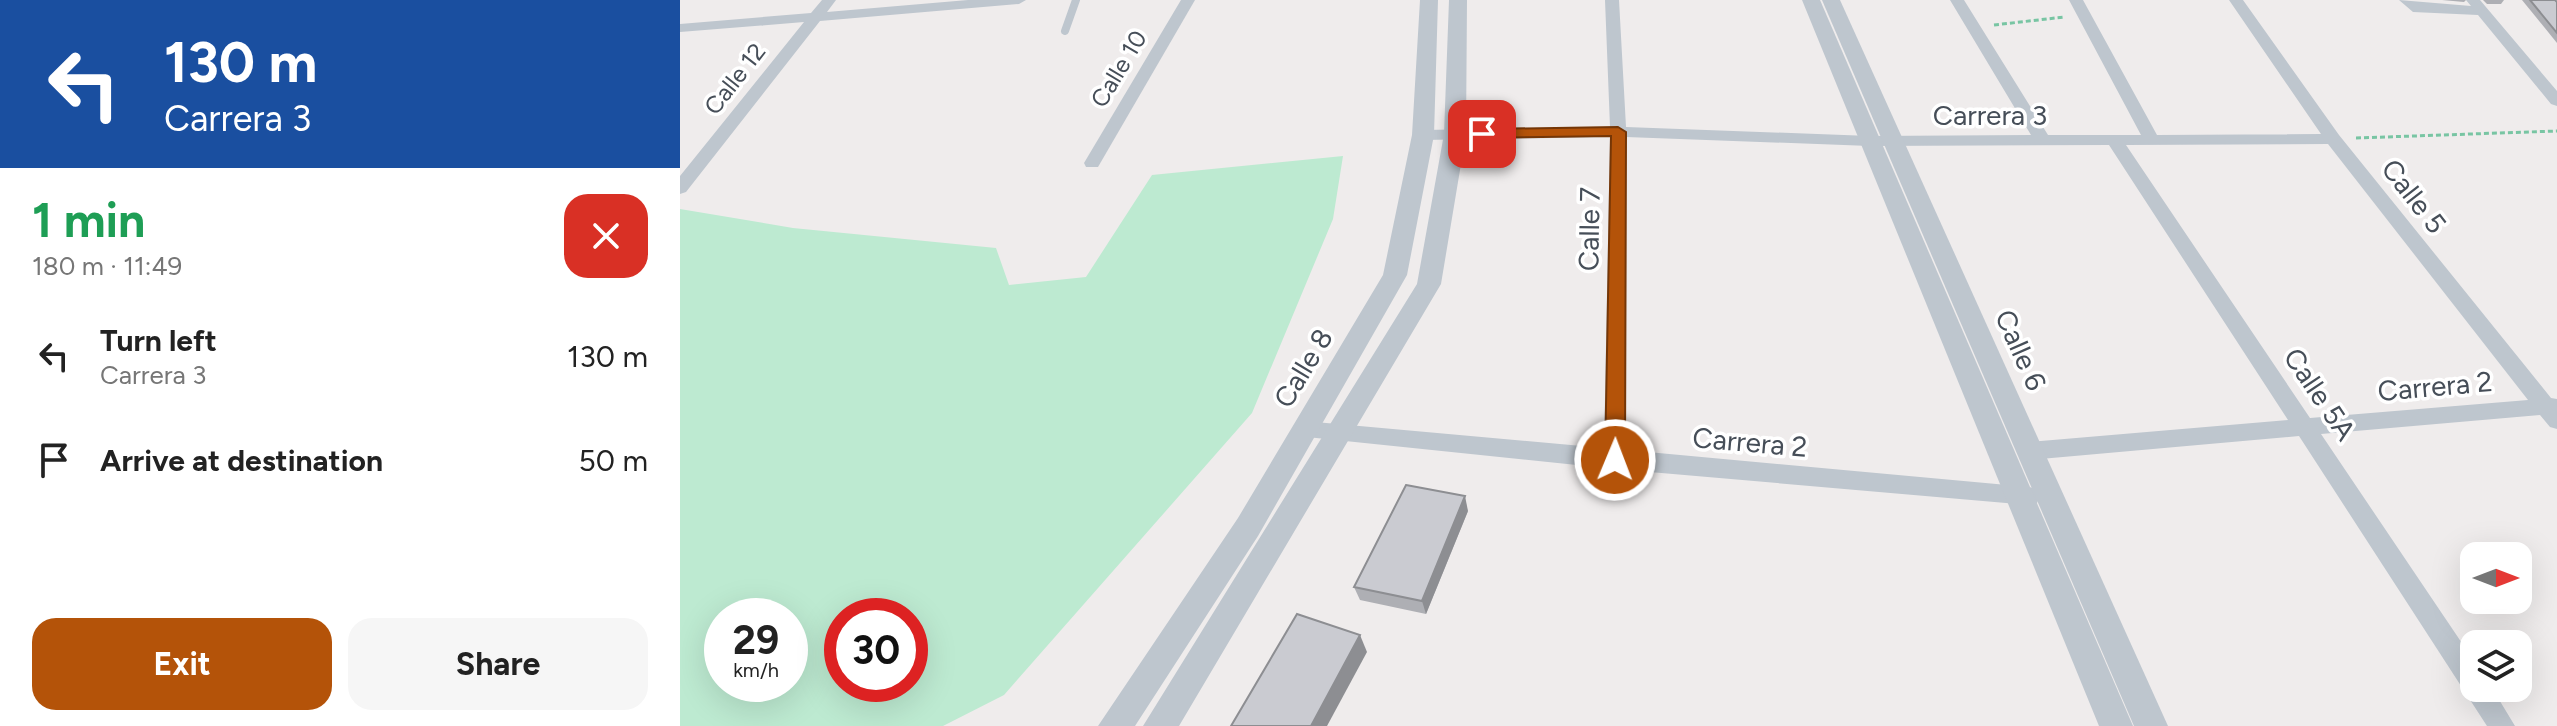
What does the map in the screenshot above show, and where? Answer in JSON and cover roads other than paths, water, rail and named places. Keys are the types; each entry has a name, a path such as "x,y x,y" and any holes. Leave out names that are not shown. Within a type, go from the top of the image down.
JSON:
{"street":[{"name":"Calle 12","path":"680,188 829,0"},
{"path":"680,28 1019,0"},
{"name":"Calle 10","path":"1092,163 1188,0"},
{"name":"Calle 8","path":"1115,726 1248,527 1395,275 1423,135 1429,0"},
{"path":"1160,726 1340,435 1429,284 1455,134 1458,0"},
{"name":"Calle 7","path":"1612,0 1618,132 1615,460"},
{"name":"Calle 6","path":"1811,0 2030,451 2151,726"},
{"name":"Calle 6","path":"1831,0 2019,496 2116,726"},
{"path":"1957,0 2043,141"},
{"path":"2076,0 2152,140"},
{"name":"Calle 5","path":"2236,0 2333,139 2553,411"},
{"path":"2410,4 2477,5 2557,101"},
{"name":"Carrera 3","path":"1423,135 1618,132 1882,141 2333,139"},
{"name":"Calle 5A","path":"2115,141 2460,662"},
{"name":"Carrera 2","path":"2030,451 2307,427 2553,411"},
{"name":"Carrera 2","path":"1304,430 2049,498"},
{"path":"2486,702 2502,726"}],"lane":[{"path":"1065,31 1076,0"}]}
